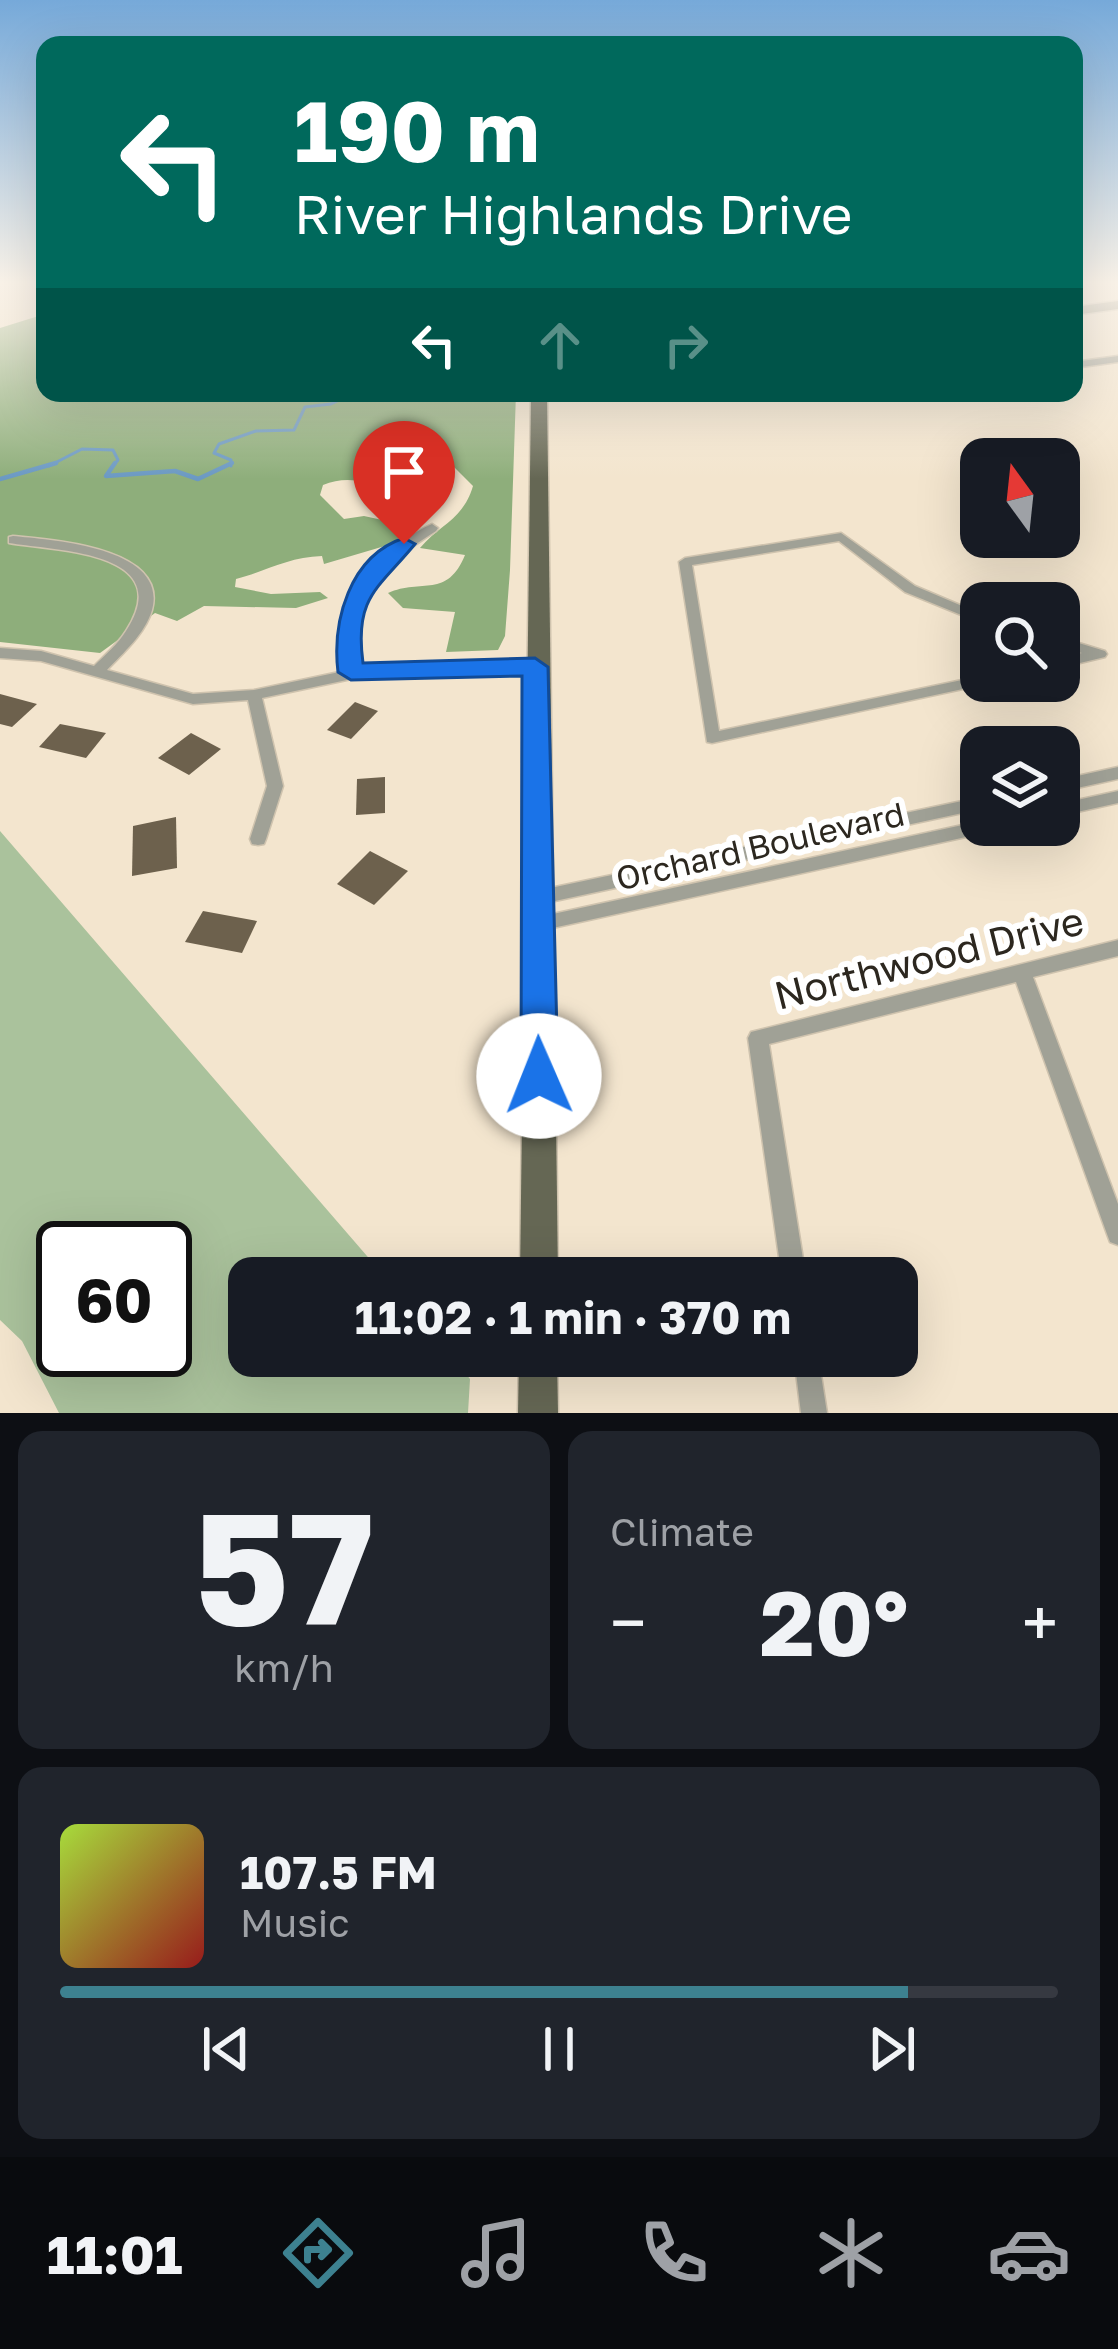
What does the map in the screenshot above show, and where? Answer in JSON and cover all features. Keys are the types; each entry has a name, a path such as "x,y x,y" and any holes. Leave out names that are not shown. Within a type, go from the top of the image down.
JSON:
{"main road":[{"path":"539,402 535,667 539,1257"},
{"path":"538,1377 538,1413"}],"street":[{"path":"1083,363 1118,358"},
{"path":"351,672 346,635 361,590 386,559 432,527"},
{"path":"960,610 910,590 841,537 685,562 712,738 960,685"},
{"path":"13,540 94,548 112,554 139,576 147,598 143,621 129,643 97,672"},
{"path":"1080,648 1100,654"},
{"path":"1080,658 1118,650"},
{"path":"0,653 41,656 193,699 254,695 351,672 535,667"},
{"path":"254,695 275,786 258,839"},
{"path":"1080,781 1118,773"},
{"path":"1080,805 1118,797"},
{"name":"Orchard Boulevard","path":"540,910 960,808"},
{"name":"Orchard Boulevard","path":"540,910 960,831"},
{"name":"Northwood Drive","path":"791,1257 758,1038 1118,948"},
{"path":"1022,973 1118,1234"},
{"path":"809,1377 814,1413"}],"green space":[{"path":"0,347 36,347 36,402 516,402 510,570 505,636 498,650 446,652 455,612 403,608 388,593 442,582 458,569 465,555 420,548 469,497 473,486 452,465 415,480 414,489 431,514 424,522 379,487 352,480 323,485 320,495 344,519 364,516 396,523 401,534 395,543 324,564 322,556 299,559 236,579 235,587 271,594 320,592 328,598 296,608 204,606 177,621 155,613 100,653 0,642"},
{"path":"0,831 368,1257 228,1257 228,1377 468,1377 468,1413 59,1413 40,1377 192,1377 192,1221 36,1221 36,1368 22,1341 0,1320"}],"building":[{"path":"0,694 37,704 12,727 0,724"},
{"path":"355,702 378,711 351,739 327,730"},
{"path":"60,724 106,733 86,758 39,747"},
{"path":"191,733 221,749 189,775 158,758"},
{"path":"385,777 385,813 356,815 357,779"},
{"path":"176,817 177,868 132,876 133,826"},
{"path":"370,851 408,871 374,905 337,884"},
{"path":"203,911 257,921 242,953 185,942"}],"waterway":[{"path":"231,463 214,453 219,444 256,431 294,430 305,407 335,402"},
{"path":"53,464 82,449 113,450 118,460 113,466"},
{"path":"115,463 106,476 175,471 198,479 231,463"},
{"path":"0,479 53,464"},
{"path":"49,466 53,464"}],"route":[{"path":"404,544 371,575 354,605 346,635 351,672 535,667 541,897 539,1076"}]}
